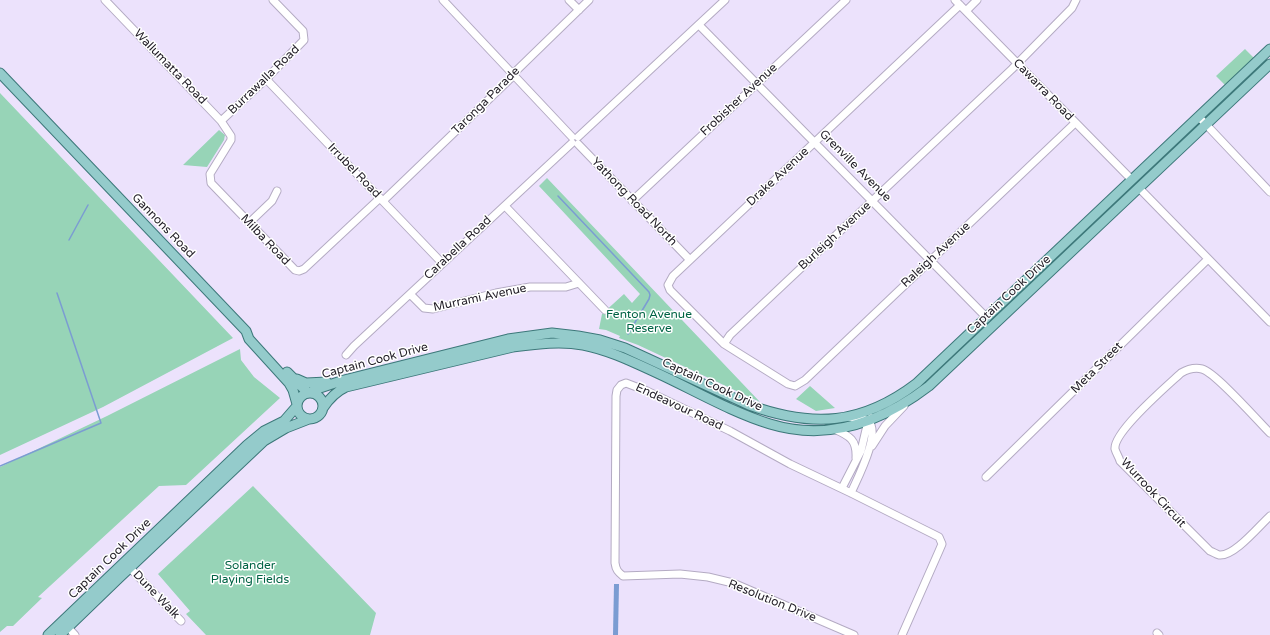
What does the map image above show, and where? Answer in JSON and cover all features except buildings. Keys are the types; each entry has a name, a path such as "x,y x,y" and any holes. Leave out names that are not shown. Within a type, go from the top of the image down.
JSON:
{"main road":[{"name":"Captain Cook Drive","path":"309,393 344,380 508,339 552,333 600,340 625,348 744,403 789,418 829,420 846,417 873,409 903,394 917,383 1270,49"},
{"name":"Captain Cook Drive","path":"322,408 336,392 346,388 513,347 563,343 583,345 624,358 734,410 771,424 803,430 819,430 834,429 868,421 884,415 910,401 943,373 1269,66"},
{"name":"Gannons Road","path":"0,73 246,331 249,339 289,383 293,390 297,405"},
{"path":"1132,180 1139,188"},
{"name":"Grenville Avenue","path":"987,318 995,324"},
{"path":"246,331 253,336 309,393 319,397 323,404 322,408 318,416 309,419 300,416 297,405 302,395 309,393"},
{"path":"289,374 306,383 344,380"},
{"name":"Captain Cook Drive","path":"60,635 65,624 252,441 264,431 284,421 297,405"},
{"name":"Captain Cook Drive","path":"48,635 65,624 130,568 264,441 286,428 309,419"}],"street":[{"name":"Wallumatta Road","path":"105,0 221,121 231,136"},
{"name":"Burrawalla Road","path":"221,121 266,79 301,44 304,38 302,30 273,0"},
{"name":"Yathong Road North","path":"443,0 632,201 690,260"},
{"path":"569,0 579,10"},
{"name":"Taronga Parade","path":"381,199 514,75 516,71 589,0"},
{"name":"Carabella Road","path":"346,355 442,263 725,0"},
{"name":"Frobisher Avenue","path":"632,201 846,0"},
{"name":"Drake Avenue","path":"724,344 670,290 668,285 673,276 960,5 977,0"},
{"name":"Burleigh Avenue","path":"724,344 730,335 1017,64 1072,8 1076,0"},
{"name":"Cawarra Road","path":"960,5 1132,180"},
{"name":"Grenville Avenue","path":"699,25 987,318"},
{"name":"Irrubel Road","path":"266,79 442,263"},
{"path":"1199,117 1270,192"},
{"name":"Raleigh Avenue","path":"724,344 788,384 795,386 805,380 1075,123"},
{"name":"Milba Road","path":"231,136 231,142 210,174 210,181 293,269 302,271 381,199"},
{"path":"1139,188 1270,322"},
{"path":"249,223 272,201 277,191"},
{"path":"505,206 605,310"},
{"name":"Meta Street","path":"986,477 1208,259"},
{"name":"Murrami Avenue","path":"410,294 424,308 434,309 496,293 530,287 563,288 579,283"},
{"name":"Wurrook Circuit","path":"1270,433 1216,378 1204,369 1197,368 1189,369 1181,373 1125,427 1118,438 1115,449 1120,461 1210,552 1220,555 1230,552 1239,546 1270,516"},
{"name":"Endeavour Road","path":"618,572 615,568 616,396 617,390 621,385 626,383 647,391 730,431 790,464 842,488 939,537 942,544 902,635"},
{"path":"842,488 861,451 868,421 903,394"},
{"path":"867,453 885,426 897,412 910,401"},
{"path":"846,417 868,421 871,425 872,434 867,453 851,493"},
{"path":"834,429 845,434 854,441 856,462"},
{"name":"Dune Walk","path":"130,568 181,621"},
{"name":"Resolution Drive","path":"618,572 623,576 680,574 701,576 733,583 854,635"},
{"path":"65,624 75,635"}],"green space":[{"path":"1245,49 1254,58 1226,86 1216,76"},
{"path":"0,93 233,338 103,407 0,455"},
{"path":"219,130 225,135 224,140 207,167 183,165"},
{"name":"Fenton Avenue Reserve","path":"547,178 760,402 638,345 619,338 620,336 606,330 599,329 602,314 624,294 632,303 640,294 539,186"},
{"path":"240,349 241,360 254,377 280,398 186,485 159,486 38,597 42,598 13,626 7,626 0,632 0,467 107,416"},
{"path":"810,386 835,408 816,411 796,399"},
{"name":"Solander Playing Fields","path":"253,486 376,613 370,635 206,635 186,614 190,611 158,574"}],"water":[{"path":"614,584 619,584 618,635 613,635"}],"waterway":[{"path":"558,196 649,292 649,299 628,334"},
{"path":"69,240 88,205"},
{"path":"0,466 101,423 57,293"}]}
